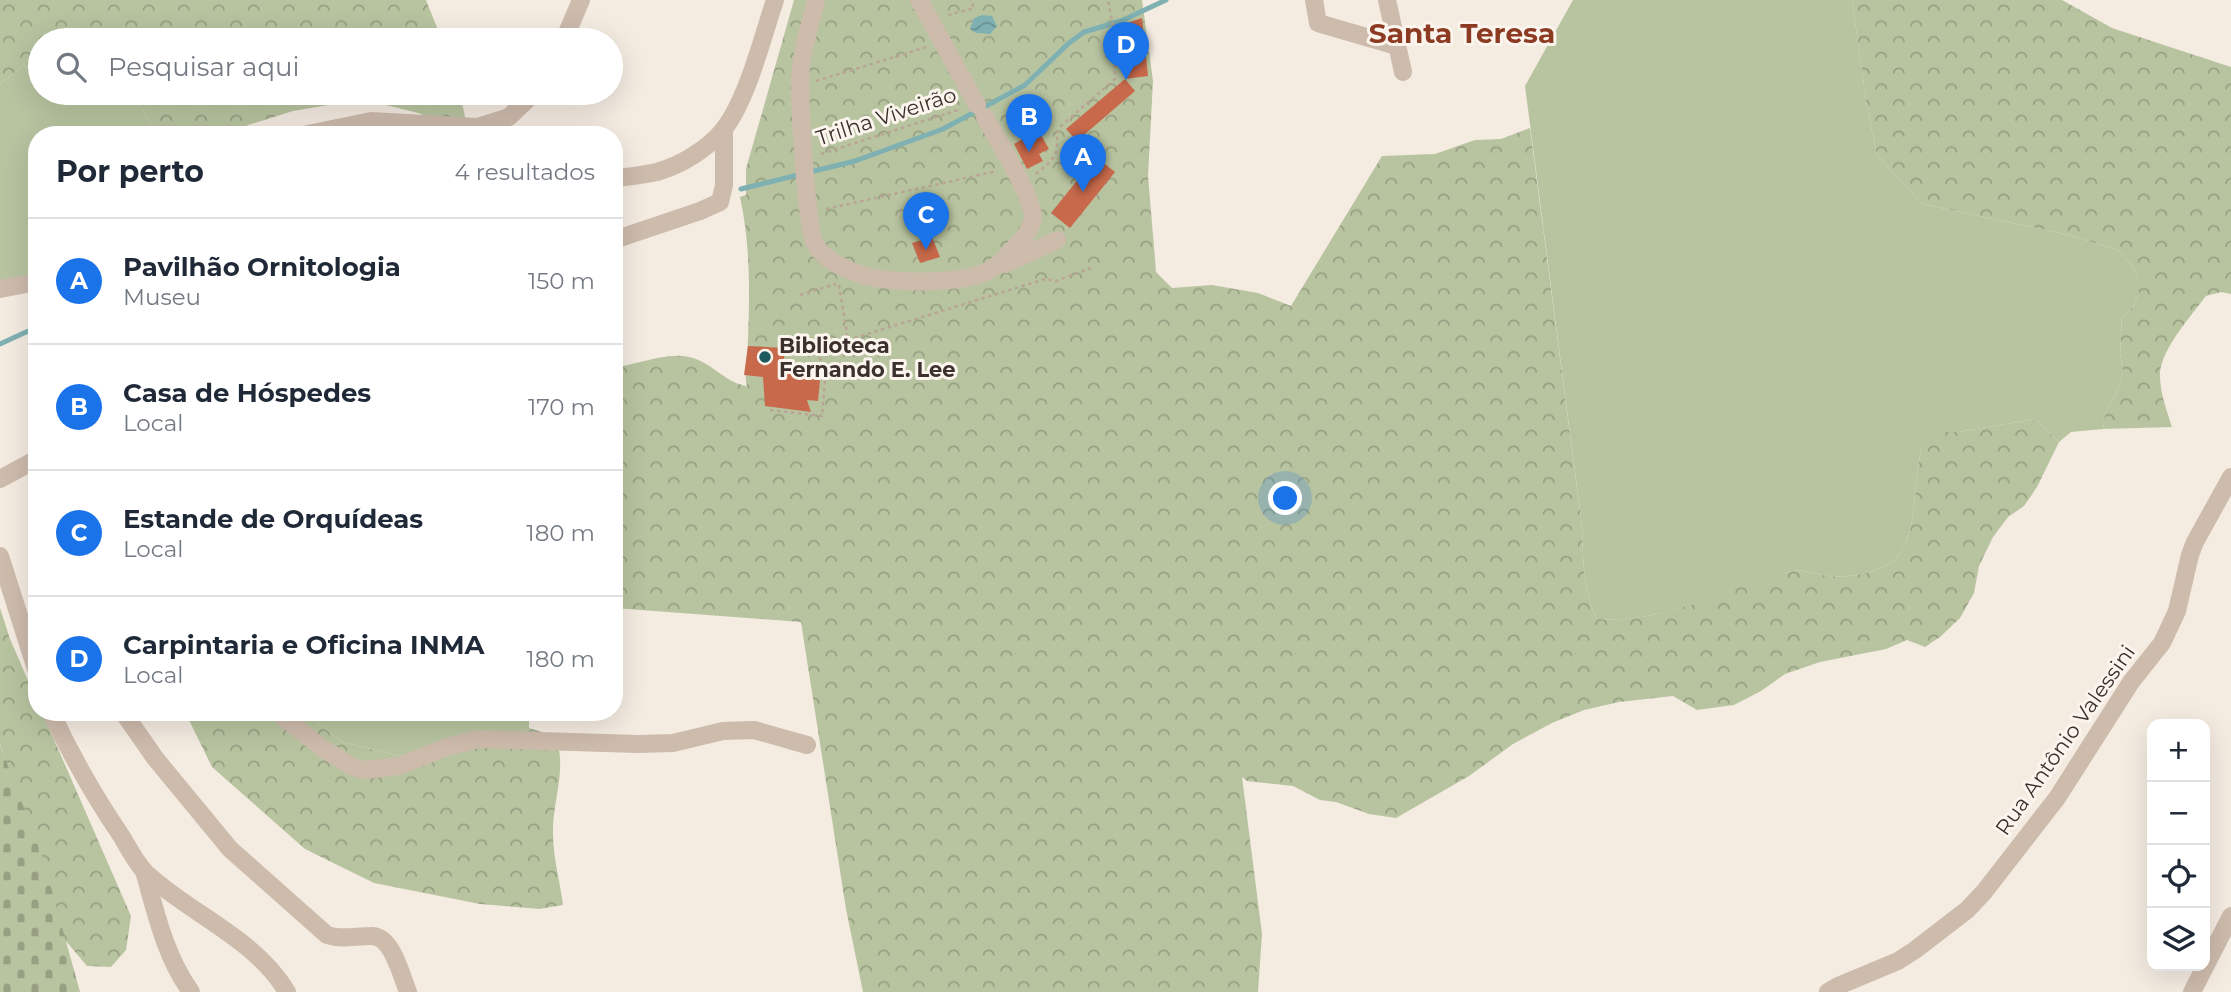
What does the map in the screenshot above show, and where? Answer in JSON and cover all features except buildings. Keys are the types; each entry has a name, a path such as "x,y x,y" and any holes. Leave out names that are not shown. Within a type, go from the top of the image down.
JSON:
{"street":[{"path":"569,28 581,0"},
{"path":"623,177 656,172 674,166 697,152 724,129 746,87 775,0"},
{"path":"816,0 801,65 799,86 810,233 815,244 836,264 876,278 939,280 980,275 1057,240"},
{"path":"919,0 1013,167 1031,209 1032,221 1023,239 992,270"},
{"path":"1314,0 1318,23 1397,46"},
{"path":"1387,0 1403,72"},
{"path":"482,126 509,117 522,105"},
{"path":"347,126 371,121 460,126"},
{"path":"623,237 720,202 724,185 724,129"},
{"path":"0,289 28,284"},
{"path":"0,479 28,464"},
{"name":"Rua Antônio Valessini","path":"1828,992 1898,961 1967,910 1984,892 2057,798 2131,682 2162,643 2177,611 2195,542 2231,477"},
{"path":"0,556 8,611 28,652"},
{"path":"55,721 75,764 144,871 189,907 240,942 279,978 287,992"},
{"path":"129,721 155,758 230,849 327,935 345,939 377,936 387,942 408,992"},
{"path":"288,721 352,767 365,770 399,766 459,743 478,739 673,743 723,731 754,730 807,745"},
{"path":"144,871 165,946 178,974 191,992"},
{"path":"2192,992 2231,916"}],"path":[{"path":"930,20 974,8 971,0"},
{"path":"1022,187 1053,159 1057,150 1057,131 1061,126 1115,79 1114,32 1108,0"},
{"path":"799,86 942,42"},
{"name":"Trilha Viveirão","path":"805,170 980,109"},
{"path":"809,213 1013,167"},
{"path":"770,410 822,416 826,369 818,361 848,340 1045,279 1056,281 1091,268"},
{"path":"800,295 839,283 848,340"}],"green space":[{"path":"0,0 426,0 437,28 28,28 28,67 23,66 0,84"},
{"path":"794,0 1142,0 1153,81 1148,176 1156,272 1172,288 1212,285 1258,293 1291,306 1382,156 1435,154 1475,140 1501,139 1530,128 1582,526 1585,573 1589,597 1597,619 1661,613 1793,571 1846,576 1885,566 1899,555 1909,533 1922,446 1929,432 1958,432 2036,419 2059,442 2037,487 2024,506 2008,517 1993,537 1979,566 1974,593 1960,618 1925,647 1907,640 1886,649 1820,662 1785,674 1734,705 1697,710 1673,696 1619,702 1584,710 1513,744 1469,776 1396,818 1369,814 1336,802 1320,800 1293,786 1247,781 1242,777 1262,934 1258,992 863,992 846,909 801,622 623,609 623,366 661,357 689,357 705,363 732,381 747,386 745,374 749,320 748,267 746,231 740,197 746,195 746,169"},
{"path":"1573,0 1852,0 1867,107 1877,155 1922,204 2065,234 2118,250 2131,264 2139,281 2139,293 2134,306 2122,317 2120,353 2123,373 2116,394 2105,413 2103,429 2071,432 2059,442 2036,419 1958,432 1929,432 1919,463 1909,533 1899,555 1885,566 1846,576 1793,571 1765,578 1676,610 1629,618 1597,619 1589,597 1585,573 1582,526 1525,86"},
{"path":"1852,0 2062,0 2112,28 2231,67 2231,294 2221,292 2206,296 2166,352 2160,379 2172,427 2103,429 2105,413 2116,394 2123,373 2120,353 2122,317 2134,306 2139,293 2139,281 2131,264 2118,250 2065,234 1922,204 1877,155 1867,107"},
{"path":"23,66 28,67 28,105 139,105 152,126 28,126 28,286 0,291 0,84"},
{"path":"139,105 328,105 293,111 246,126 152,126"},
{"path":"386,105 463,105 467,126 451,125"},
{"path":"0,608 28,680 28,721 46,721 131,916 126,950 111,967 87,966 65,940 0,744"},
{"path":"189,721 315,721 342,742 408,758 463,739 515,729 529,728 552,735 560,760 553,833 563,905 539,909 480,904 374,883 305,849 212,767"},
{"path":"315,721 529,721 529,728 463,739 408,758 342,742"},
{"path":"0,745 43,858 80,992 0,992"}],"water":[{"path":"992,16 997,26 990,34 976,33 970,29 974,18"}],"waterway":[{"path":"741,189 855,161 943,129 1025,85 1084,32 1121,21 1166,0"},
{"path":"0,344 28,331"}],"place":[{"name":"Carpintaria e Oficina INMA","path":"1126,80"},
{"name":"Casa de Hóspedes","path":"1029,152"},
{"name":"Pavilhão Ornitologia","path":"1083,192"},
{"name":"Estande de Orquídeas","path":"926,250"},
{"name":"Biblioteca Fernando E. Lee","path":"765,357"}],"district":[{"name":"Santa Teresa","path":"1462,33"}]}
